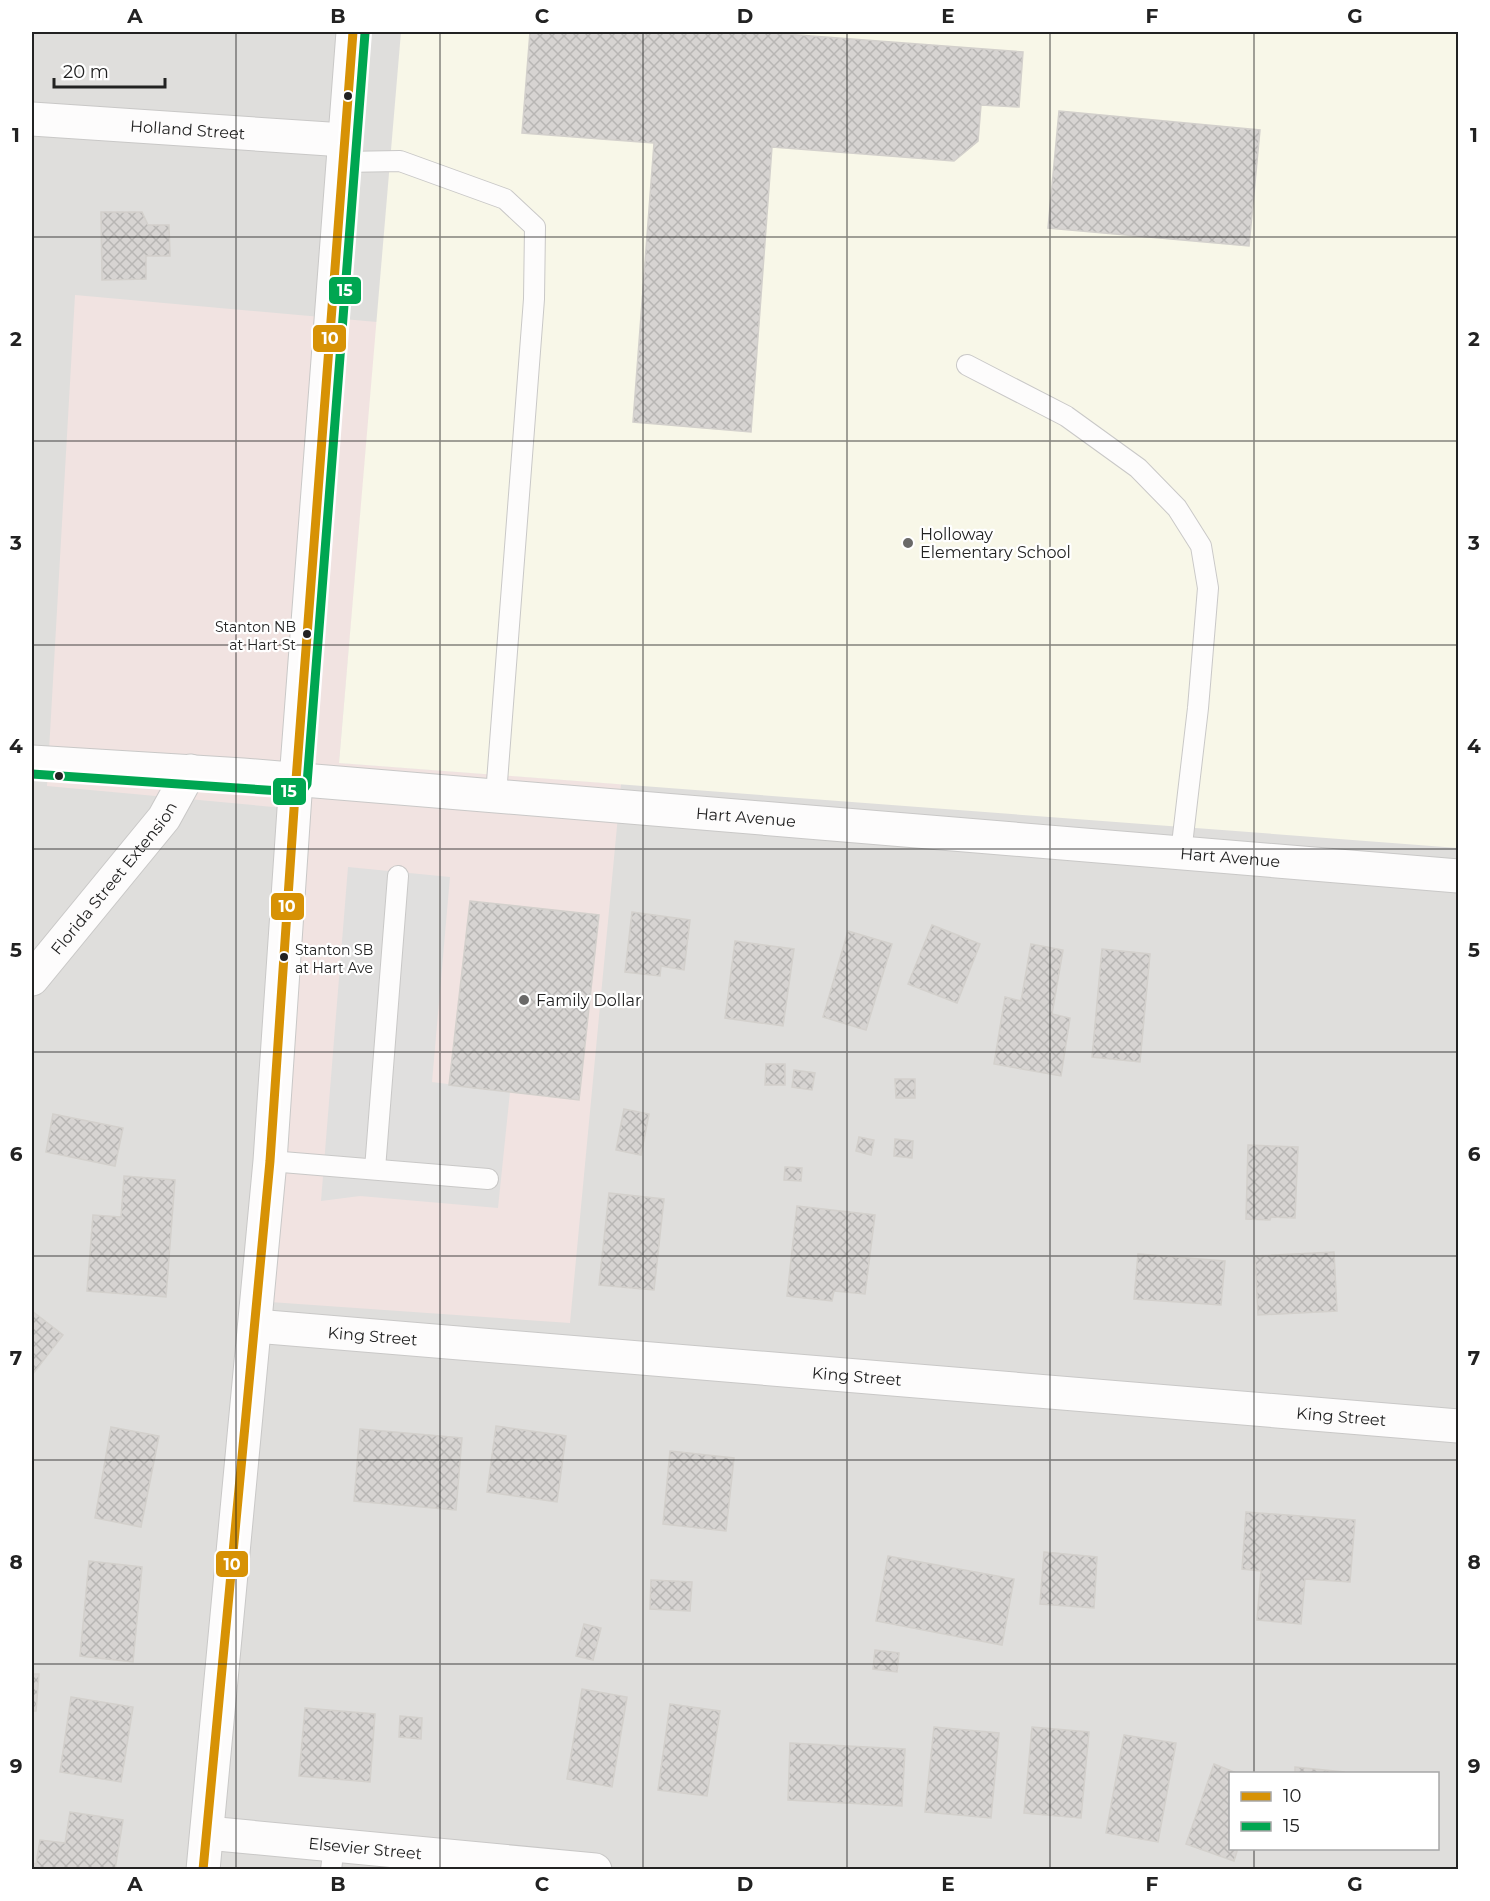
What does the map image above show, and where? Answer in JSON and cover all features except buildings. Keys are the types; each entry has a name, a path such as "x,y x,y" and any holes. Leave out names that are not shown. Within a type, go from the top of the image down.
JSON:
{"street":[{"path":"203,1869 270,1161 353,32"},
{"name":"Holland Street","path":"32,119 343,151"},
{"name":"Hart Avenue","path":"32,762 190,771 496,795 1458,876"},
{"name":"Florida Street Extension","path":"32,979 164,818 190,771"},
{"name":"King Street","path":"255,1326 1458,1426"},
{"name":"Elsevier Street","path":"207,1833 332,1857 595,1869"}],"lane":[{"path":"343,151 400,161 505,199 535,226 534,299 496,795"},
{"path":"967,365 1066,416 1138,468 1177,508 1201,546 1208,588 1198,708 1181,852"},
{"path":"375,1169 398,876"},
{"path":"270,1161 488,1179"}],"shaded area":[{"path":"32,32 1458,32 1458,1869 32,1870","holes":["339,763 621,785 306,809"]},
{"name":"Holloway Elementary School","path":"401,32 1458,32 1458,848 339,763"},
{"path":"75,295 377,322 339,763 621,784 570,1323 270,1302 306,810 47,786"},
{"path":"348,867 450,877 432,1082 510,1092 498,1208 360,1196 321,1201"}],"transit line":[{"name":"10","path":"203,1870 270,1161 296,780 353,32"},
{"name":"15","path":"32,774 296,792 303,790 307,784 365,33"}],"place":[{"name":"Holloway Elementary School","path":"908,543"},
{"name":"Stanton NB at Hart St","path":"307,634"},
{"name":"Stanton SB at Hart Ave","path":"284,957"},
{"name":"Family Dollar","path":"524,1000"}]}
